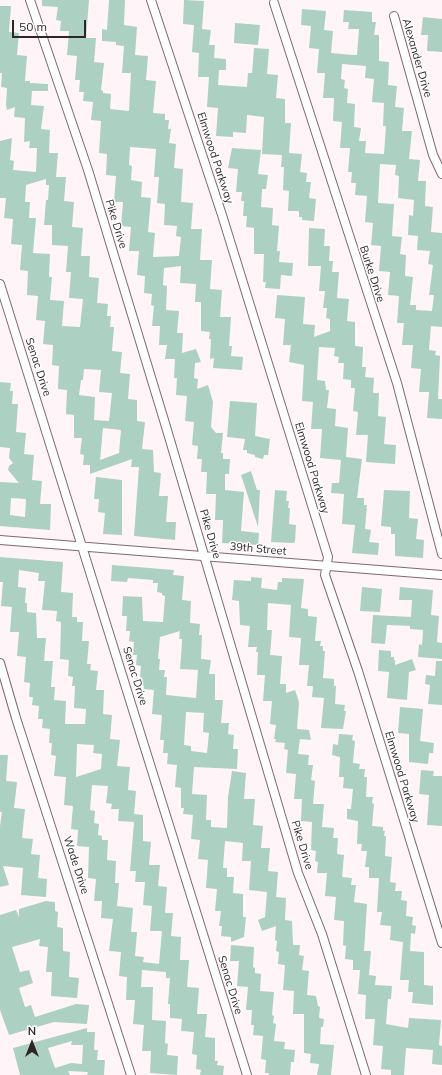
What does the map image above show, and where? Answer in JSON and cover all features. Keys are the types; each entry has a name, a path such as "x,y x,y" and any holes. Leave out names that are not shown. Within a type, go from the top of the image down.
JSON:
{"street":[{"name":"Pike Drive","path":"30,0 88,170 298,873 322,934 366,1075"},
{"name":"Elmwood Parkway","path":"151,0 222,215 326,549 328,556 325,575 358,671 442,943"},
{"name":"Burke Drive","path":"274,3 398,383 442,554"},
{"name":"Alexander Drive","path":"394,16 434,155 442,174"},
{"name":"Senac Drive","path":"0,284 247,1075"},
{"name":"39th Street","path":"0,540 442,575"},
{"name":"Wade Drive","path":"0,662 16,718 131,1075"}],"building":[{"path":"42,0 89,0 86,38 96,38 94,62 104,63 101,90 103,93 111,94 110,109 129,111 131,73 122,73 124,46 116,45 116,42 102,41 102,29 107,30 109,0 125,0 124,25 137,27 135,55 148,56 146,80 156,81 153,113 165,114 165,120 169,120 168,129 171,129 169,143 176,144 174,168 183,169 181,202 193,203 191,229 202,229 200,260 212,260 210,289 222,290 220,317 231,317 229,346 232,346 231,356 243,357 242,370 213,368 214,358 210,359 210,332 201,331 201,302 195,302 196,284 180,283 181,266 164,268 163,285 167,286 166,310 179,311 177,333 183,333 182,353 196,349 201,362 195,363 194,378 198,379 197,389 208,385 213,402 211,427 216,433 223,433 221,453 223,453 223,459 230,459 229,474 225,474 225,490 244,492 241,531 259,533 258,545 222,543 223,520 215,520 216,494 206,494 207,472 201,472 202,459 197,459 198,446 192,445 194,422 185,421 187,396 176,395 177,378 174,378 175,359 165,359 167,345 159,345 160,326 152,326 154,306 151,305 152,294 144,293 145,276 137,275 139,251 129,251 131,227 121,226 123,202 114,202 116,176 106,175 107,154 99,153 101,121 91,120 93,102 83,101 84,92 79,92 80,80 75,80 77,56 67,55 69,31 60,31 61,21 56,20 58,7 42,6","holes":["130,147 156,149 154,177 159,177 157,203 165,204 164,225 177,226 176,236 181,237 179,256 153,257 155,233 148,232 151,198 141,197 142,182 131,180 132,166 129,165"]},
{"path":"184,0 204,1 202,29 211,30 209,45 215,45 214,58 226,59 226,70 219,70 218,85 247,87 248,73 252,73 254,48 269,49 267,74 278,75 276,98 285,99 285,123 291,123 289,153 302,154 300,172 307,173 306,182 311,182 309,198 316,199 314,221 302,220 302,217 299,217 299,211 288,211 289,191 283,190 284,167 281,167 282,155 262,154 264,117 247,115 246,133 233,132 233,137 216,136 218,108 207,107 209,77 198,77 199,53 192,52 194,25 183,24"},
{"path":"0,6 11,6 9,32 19,33 17,55 27,56 25,81 30,81 30,83 48,84 48,91 32,91 31,105 44,106 41,129 50,130 49,153 58,153 56,177 66,177 64,201 74,202 72,227 83,228 81,256 90,256 89,277 99,278 97,303 108,304 107,316 111,316 110,327 114,327 112,351 122,352 120,373 130,374 128,399 137,400 137,421 145,422 142,449 153,450 154,472 161,473 159,496 168,496 166,522 176,522 175,540 134,536 139,467 131,467 132,459 90,474 90,465 83,465 84,455 80,454 82,438 74,438 74,415 66,414 67,390 58,389 59,366 52,365 53,345 43,344 45,321 36,320 38,296 27,295 28,271 20,270 22,245 11,244 13,219 4,218 6,198 0,198 0,141 12,138 10,160 14,161 13,170 36,172 37,148 29,148 30,141 24,142 25,118 14,117 15,107 7,110 7,88 1,87 2,73 0,73","holes":["46,179 46,185 49,185 44,225 52,225 52,245 68,246 66,272 71,272 69,298 83,299 80,327 62,326 64,301 50,300 52,277 49,277 50,254 33,253 36,218 29,218 30,202 25,202 26,185","84,369 101,370 99,392 112,393 109,421 94,420 95,397 79,395 81,380 83,380","103,428 121,430 119,453 100,460"]},
{"path":"302,9 326,11 324,30 333,31 331,53 357,55 359,29 348,29 349,22 343,22 344,10 372,12 372,22 376,22 374,35 379,35 379,61 389,62 388,85 397,86 395,107 404,108 402,131 412,131 409,159 420,160 418,181 426,181 425,206 433,207 431,232 442,233 442,327 431,326 429,350 436,351 435,355 440,356 438,399 442,399 442,419 427,418 429,392 419,392 421,369 411,368 413,345 402,345 404,323 397,323 399,296 388,295 390,272 379,271 381,246 371,245 373,223 365,222 367,196 355,195 356,183 351,183 352,172 348,172 350,148 340,148 342,122 333,121 334,98 323,98 325,73 317,73 319,49 309,48 311,26 301,25","holes":["342,64 366,66 365,78 374,79 372,102 384,103 383,126 386,126 384,154 365,153 366,141 359,141 361,128 354,127 355,104 347,103 348,89 344,88 345,80 341,79","380,164 396,165 395,175 399,176 398,198 414,200 413,216 409,215 408,235 418,236 417,250 430,251 428,264 433,265 429,295 434,295 432,311 416,310 416,305 410,305 413,277 405,276 406,255 400,254 402,237 392,236 394,204 378,203"]},
{"path":"423,17 442,19 442,52 427,51 428,35 421,35"},
{"path":"235,23 260,25 258,45 234,43"},
{"path":"232,148 261,150 258,174 268,175 266,189 262,189 261,207 273,208 272,225 279,226 277,251 280,251 279,262 293,263 292,276 281,275 280,289 265,288 266,282 263,282 264,254 254,254 254,228 246,227 247,216 243,216 244,201 241,201 242,192 236,192 238,169 228,168"},
{"path":"309,228 325,229 324,246 330,246 329,261 333,261 332,272 339,272 337,298 349,299 347,321 355,322 355,346 363,347 362,367 366,367 365,377 374,378 373,393 379,393 378,416 386,417 384,444 396,445 395,464 366,462 368,435 356,435 358,412 353,411 355,388 351,388 351,380 343,379 344,363 338,363 339,357 334,356 335,348 319,347 317,380 325,381 326,390 329,390 327,408 336,409 335,426 348,428 346,457 362,459 357,498 364,498 364,505 367,505 365,529 371,530 369,542 379,543 378,555 352,553 355,525 342,524 344,494 331,493 332,483 339,483 341,460 320,458 322,429 311,429 313,402 302,401 304,365 289,362 291,345 283,345 285,319 275,318 277,295 305,297 303,324 315,325 314,337 330,331 330,319 326,318 327,308 323,308 325,291 319,291 321,266 308,266"},
{"path":"0,382 11,383 10,391 13,391 12,404 18,404 16,432 26,433 24,454 34,455 32,480 42,481 40,504 51,504 50,530 0,526 0,482 19,483 8,470 9,466 13,463 9,458 10,448 0,447","holes":["11,498 26,499 25,517 10,515"]},
{"path":"230,401 257,403 255,436 270,439 268,455 264,455 263,459 247,453 247,450 243,450 245,439 227,437"},
{"path":"251,471 257,490 260,490 258,527 241,475"},
{"path":"96,477 122,480 122,535 103,534 105,513 98,512 99,499 94,499"},
{"path":"275,490 287,491 286,501 289,501 288,508 290,508 289,524 296,525 295,542 293,543 271,542"},
{"path":"384,490 410,491 409,518 418,519 416,539 424,540 423,558 395,556 395,534 391,534 391,527 381,526"},
{"path":"0,557 63,562 61,592 73,593 72,617 77,617 77,622 83,622 82,641 89,641 87,664 91,664 90,670 98,671 96,690 104,690 103,714 112,715 110,739 120,740 117,766 130,767 128,790 136,791 134,814 143,815 143,841 151,842 149,865 160,865 158,886 167,887 165,913 173,913 171,936 181,937 180,960 189,960 187,987 199,988 197,1014 207,1014 205,1037 215,1038 215,1061 218,1061 217,1065 224,1066 223,1075 200,1075 201,1070 196,1069 197,1055 192,1054 194,1032 181,1031 182,1019 170,1018 170,1004 168,1004 170,978 166,978 166,972 142,970 141,987 153,987 152,1020 166,1021 165,1043 168,1044 167,1055 178,1056 177,1075 150,1073 151,1051 142,1051 144,1025 133,1024 135,1000 126,1000 127,977 119,976 121,952 109,951 113,919 101,918 102,901 94,901 96,879 88,878 89,847 77,846 78,830 71,829 73,806 64,805 66,777 54,776 56,756 51,755 52,743 49,743 50,729 42,728 43,719 38,719 39,706 32,705 33,697 29,697 30,683 24,682 26,657 17,656 19,632 10,632 12,607 1,606 3,582 0,582","holes":["19,570 39,573 38,581 45,581 42,610 57,611 56,621 61,622 60,659 69,660 68,676 73,677 72,686 75,686 74,708 86,709 85,724 65,724 66,701 54,700 55,687 51,687 53,661 44,661 46,638 37,638 36,613 27,612 27,603 25,603 26,588 18,587","77,744 94,745 93,753 102,754 101,769 76,777","92,785 108,786 106,803 112,804 111,809 119,809 118,821 134,822 130,871 136,871 135,882 145,882 143,905 152,906 150,931 162,931 159,964 143,962 144,957 135,956 137,932 131,932 133,908 117,906 119,883 115,883 116,861 107,860 108,840 102,840 102,836 98,835 99,824 94,823 95,811 90,810"]},
{"path":"112,565 174,570 173,575 184,576 182,600 191,601 190,623 200,624 199,635 202,635 201,659 211,660 209,674 215,674 215,700 223,700 221,723 229,723 228,734 234,735 233,749 238,749 237,769 194,767 192,794 207,795 206,820 211,820 211,827 227,828 228,797 232,771 246,773 244,799 255,799 253,825 263,826 261,848 270,848 268,871 278,872 276,897 286,898 285,920 292,921 293,945 300,945 299,955 304,956 302,970 309,971 307,995 316,996 318,1006 320,1007 319,1018 324,1019 323,1027 321,1027 320,1044 334,1045 331,1075 317,1075 319,1064 310,1063 311,1054 304,1053 304,1014 293,1014 294,991 283,990 285,965 278,964 279,952 276,951 277,941 275,940 276,926 262,931 258,920 265,917 267,892 249,890 251,861 242,861 243,843 225,841 223,868 227,868 227,877 234,877 233,893 243,894 243,917 246,917 244,937 231,942 231,937 221,936 222,926 219,926 221,911 215,911 217,889 206,888 208,860 198,859 200,840 191,839 193,815 183,814 184,808 181,808 181,788 175,787 177,765 167,764 168,753 163,753 164,740 160,740 162,715 152,714 154,690 144,689 142,677 140,677 141,666 136,665 137,655 133,655 134,642 129,641 130,631 126,631 127,616 122,616 123,596 142,597 143,621 163,622 165,596 162,595 162,593 157,592 158,583 153,583 153,580 128,578 127,582 111,581","holes":["180,631 179,639 182,639 180,669 198,670 196,698 166,695 167,677 164,677 165,670 159,670 160,659 158,659 160,637","186,712 204,713 203,732 209,733 207,753 191,751 191,746 184,745"]},
{"path":"251,577 262,578 261,588 277,590 278,582 282,582 282,578 304,579 301,608 308,609 308,616 317,617 315,641 321,641 320,646 323,646 323,651 325,651 323,678 334,679 334,686 336,686 335,704 345,705 344,711 346,711 343,729 321,728 324,698 312,697 313,686 307,686 309,665 299,665 301,638 289,637 291,605 268,603 267,630 272,630 270,655 282,656 280,684 286,684 286,693 295,690 299,702 297,729 309,730 311,740 300,739 298,754 309,755 308,765 313,765 311,780 315,781 313,804 324,804 322,827 334,828 333,838 338,838 337,854 344,855 342,877 352,878 351,885 356,885 354,902 367,904 364,951 371,951 369,975 376,976 375,985 392,986 391,999 388,999 386,1024 408,1028 409,1018 441,1020 439,1045 442,1046 442,1065 432,1064 433,1050 406,1048 404,1075 391,1075 391,1070 381,1069 383,1046 373,1045 375,1019 365,1019 366,995 358,994 360,970 353,970 353,960 345,959 346,946 343,945 344,921 334,920 336,897 325,896 327,873 317,873 318,862 315,861 316,851 311,850 312,822 301,821 302,799 294,799 296,774 286,773 288,750 284,749 285,743 275,742 276,739 274,739 276,725 270,724 272,701 263,701 265,675 257,675 257,647 248,647 250,626 240,625 239,601 232,600 234,580 251,581"},
{"path":"362,587 382,589 380,612 360,611"},
{"path":"400,587 433,590 431,615 439,616 437,642 442,643 442,659 418,657 419,644 422,645 423,630 410,629 410,626 387,625 385,644 371,643 373,615 411,617 412,600 399,600"},
{"path":"379,650 391,651 391,657 394,657 395,665 412,659 416,670 409,672 407,700 387,698 389,672 378,671"},
{"path":"436,661 442,661 442,705 428,704 430,685 425,684 426,675 435,676"},
{"path":"400,707 423,709 420,741 434,743 433,753 429,753 428,764 409,762 409,734 398,733"},
{"path":"339,734 353,735 352,740 355,741 353,763 360,764 359,769 365,769 364,777 367,777 366,797 373,797 372,803 374,804 372,826 383,827 383,831 385,831 385,856 392,857 390,882 396,883 395,891 402,891 401,900 407,901 406,916 413,917 412,925 416,926 415,934 411,933 410,951 424,952 424,985 433,986 433,1005 412,1003 413,992 408,992 409,980 400,980 403,942 390,940 391,926 380,925 382,912 377,912 379,878 369,878 369,867 365,867 367,851 361,851 362,844 357,844 358,821 347,819 347,809 351,809 353,789 343,788 344,777 339,777 340,757 332,755 333,744 338,745"},
{"path":"0,755 8,755 6,781 17,782 14,808 25,809 22,838 33,839 31,854 40,855 38,878 47,879 46,897 21,895 23,868 3,866 9,885 0,887 0,826 2,812 0,812"},
{"path":"421,770 434,771 433,776 442,776 442,826 427,825 429,795 419,794"},
{"path":"46,901 55,902 55,911 58,912 57,927 63,928 63,951 70,952 69,977 79,978 77,998 51,996 52,972 46,972 48,947 39,946 40,939 12,947 20,972 29,970 33,983 19,988 25,1007 31,1005 35,1017 76,1004 89,1005 87,1024 54,1022 9,1035 0,1010 0,915 16,910 19,917 19,909"},
{"path":"231,945 254,947 253,967 255,968 255,973 261,974 260,991 274,992 272,1015 274,1016 273,1023 276,1024 274,1041 285,1042 284,1049 295,1050 294,1062 291,1062 290,1075 268,1075 269,1073 265,1073 266,1060 261,1059 263,1036 253,1035 254,1025 251,1025 252,1010 246,1010 248,987 237,986 239,961 230,961"},
{"path":"87,1028 87,1032 95,1032 94,1050 98,1050 97,1060 105,1060 104,1075 87,1075 88,1072 68,1071 70,1075 20,1075 13,1048","holes":["72,1041 71,1045 83,1045 82,1064 71,1063 55,1068 48,1048"]}]}
